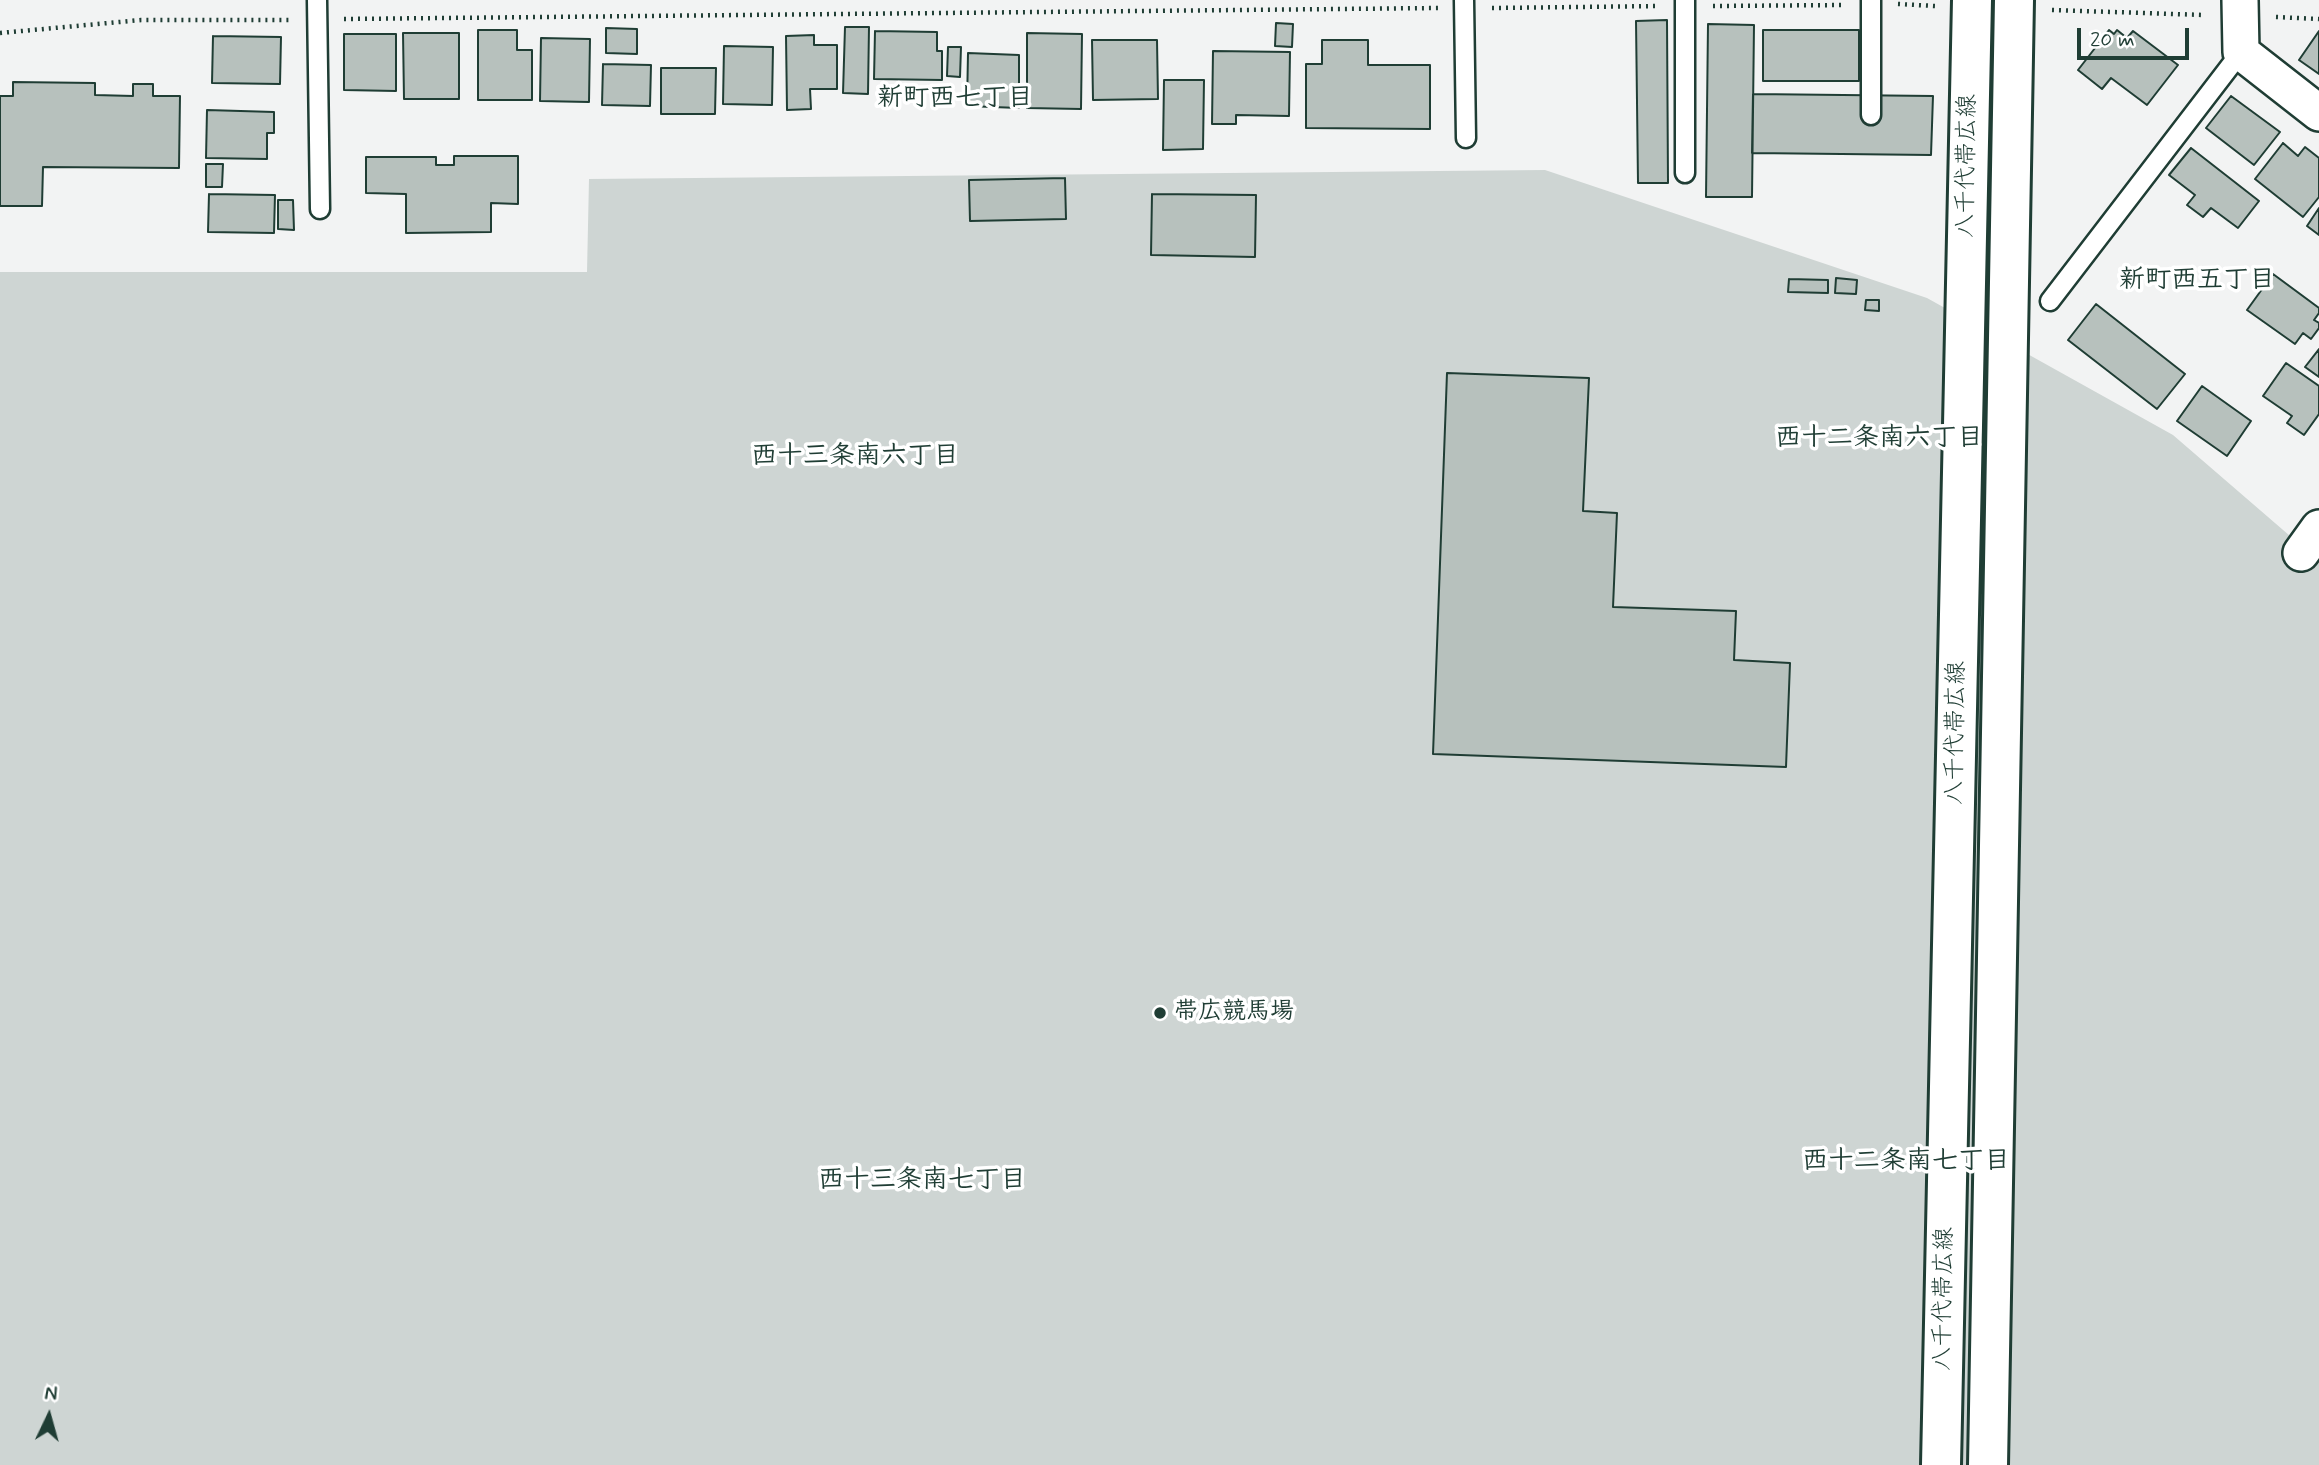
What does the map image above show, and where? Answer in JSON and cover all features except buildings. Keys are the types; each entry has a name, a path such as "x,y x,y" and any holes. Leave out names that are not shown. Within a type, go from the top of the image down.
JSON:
{"main road":[{"name":"八千代帯広線","path":"1941,1465 1971,4"},
{"name":"八千代帯広線","path":"1988,1465 2014,4"}],"street":[{"path":"2241,8 2241,52 2319,113"}],"lane":[{"path":"317,0 320,209"},
{"path":"1871,2 1871,115"},
{"path":"1685,3 1685,173"},
{"path":"1464,4 1466,138"},
{"path":"2050,302 2241,52"}],"path":[{"path":"1897,0 1897,4 1971,4"},
{"path":"0,33 141,20 1464,4 1871,2"},
{"path":"2014,4 2241,8 2319,19"}],"shaded area":[{"name":"帯広競馬場","path":"1545,170 1927,298 2173,435 2319,561 2319,1465 0,1465 0,272 587,272 589,179"}],"place":[{"name":"帯広競馬場","path":"1160,1013"}],"district":[{"name":"新町西七丁目","path":"955,100"},
{"name":"新町西五丁目","path":"2197,282"},
{"name":"西十二条南六丁目","path":"1879,440"},
{"name":"西十三条南六丁目","path":"855,458"},
{"name":"西十二条南七丁目","path":"1906,1163"},
{"name":"西十三条南七丁目","path":"922,1182"}]}
